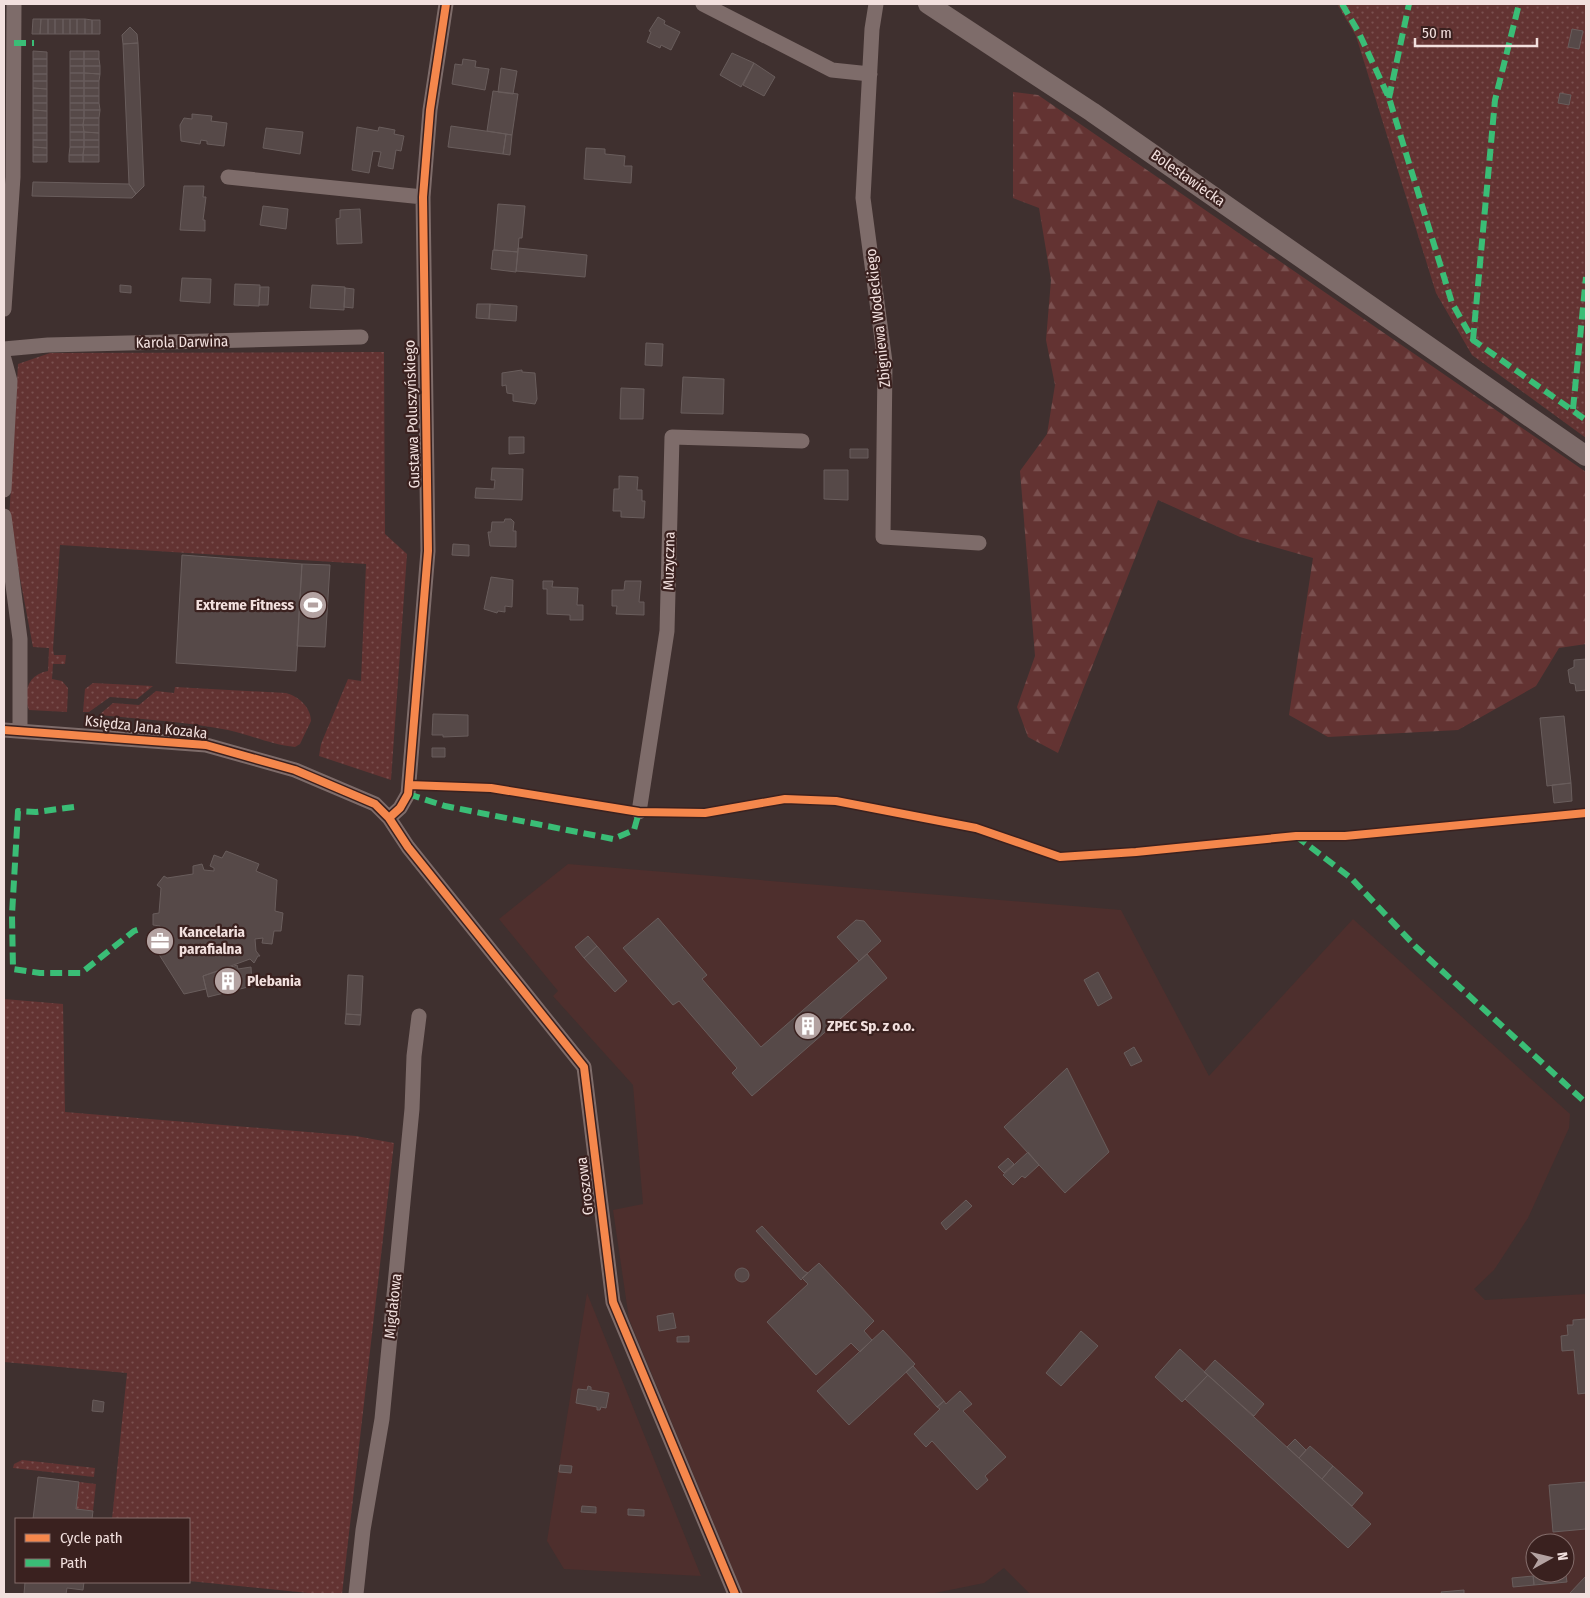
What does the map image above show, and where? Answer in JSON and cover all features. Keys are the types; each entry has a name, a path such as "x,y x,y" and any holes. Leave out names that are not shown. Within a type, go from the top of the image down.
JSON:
{"street":[{"path":"4,308 13,177 14,4"},
{"name":"Gustawa Poluszyńskiego","path":"389,818 400,808 408,794 428,551 423,197 431,101 446,4"},
{"path":"702,4 832,70 870,74"},
{"name":"Zbigniewa Wodeckiego","path":"876,4 872,29 863,198 885,362 883,537 979,543"},
{"name":"Bolesławiecka","path":"928,4 1092,112 1586,456"},
{"path":"228,176 423,197"},
{"name":"Karola Darwina","path":"4,349 48,345 361,337"},
{"path":"4,359 10,381 4,490"},
{"name":"Muzyczna","path":"640,812 667,632 672,437 802,441"},
{"path":"4,516 20,638 20,730"},
{"name":"Księdza Jana Kozaka","path":"4,730 206,746 295,770 375,804 389,818"},
{"name":"Groszowa","path":"389,818 408,847 584,1067 613,1302 735,1594"},
{"name":"Migdałowa","path":"356,1594 363,1530 382,1419 412,1109 414,1056 419,1016"}],"shaded area":[{"path":"568,864 1121,910 1209,1076 1353,919 1570,1114 1569,1128 1528,1218 1494,1270 1474,1289 1485,1300 1586,1294 1586,1594 1030,1594 1004,1568 984,1583 930,1594 743,1594 629,1319 613,1210 643,1204 633,1085 553,996 558,991 499,919"},
{"path":"587,1293 701,1576 564,1569 547,1541"}],"green space":[{"path":"1337,4 1586,4 1586,438 1472,355 1436,293 1356,36"},
{"path":"1013,92 1038,95 1586,472 1586,644 1559,648 1536,686 1458,730 1328,737 1289,715 1313,558 1240,537 1158,500 1058,753 1028,737 1017,707 1035,656 1020,471 1047,434 1055,385 1046,340 1051,280 1039,208 1013,198"},
{"path":"384,352 385,534 407,554 391,780 319,756 321,744 348,679 361,681 366,564 60,545 53,649 54,655 66,655 65,664 53,664 52,679 62,681 68,688 67,712 29,710 26,697 28,685 36,676 48,671 49,648 33,647 9,520 18,364 50,353"},
{"path":"93,683 153,686 137,699 110,697 89,712 83,712 85,689"},
{"path":"175,687 286,693 303,703 309,711 311,721 300,744 295,747 212,727 99,715 113,703 139,705 156,691 174,693"},
{"path":"4,999 63,1004 65,1112 356,1136 394,1143 342,1594 318,1594 190,1581 190,1518 112,1518 127,1373 4,1362"},
{"path":"22,1460 95,1468 94,1477 13,1468 14,1464"},
{"path":"79,1482 96,1484 93,1511 76,1509"}],"building":[{"path":"658,17 665,21 664,24 680,32 671,50 661,45 660,48 647,42 651,32 649,31"},
{"path":"33,19 41,19 40,34 32,34"},
{"path":"41,19 48,19 48,34 40,34"},
{"path":"48,19 55,19 55,34 48,34"},
{"path":"55,19 63,19 63,34 55,34"},
{"path":"63,19 70,19 70,34 63,34"},
{"path":"70,19 77,19 77,34 70,34"},
{"path":"77,19 85,19 85,34 77,34"},
{"path":"85,19 92,20 92,34 85,34"},
{"path":"92,20 100,20 100,34 92,34"},
{"path":"130,27 137,34 138,43 123,44 122,35"},
{"path":"1572,29 1583,31 1579,49 1568,47"},
{"path":"138,43 144,186 136,194 129,184 123,44"},
{"path":"33,51 47,52 47,59 33,59"},
{"path":"70,51 84,51 84,59 70,59"},
{"path":"84,51 99,51 99,59 84,59"},
{"path":"732,53 754,63 741,87 720,75"},
{"path":"33,59 47,59 47,66 33,66"},
{"path":"70,59 84,59 84,66 70,66"},
{"path":"84,59 99,59 100,66 84,66"},
{"path":"463,59 476,61 475,67 489,69 485,90 452,84 455,64 462,65"},
{"path":"754,63 775,77 764,96 743,85"},
{"path":"33,66 47,66 47,74 33,74"},
{"path":"70,66 84,66 84,73 70,73"},
{"path":"84,66 100,66 100,74 84,73"},
{"path":"501,68 517,71 513,94 498,92"},
{"path":"70,73 84,73 84,81 70,81"},
{"path":"84,73 100,74 99,81 84,81"},
{"path":"33,74 47,74 47,81 33,81"},
{"path":"33,81 47,81 47,89 33,88"},
{"path":"70,81 84,81 84,88 70,88"},
{"path":"84,81 99,81 99,88 84,88"},
{"path":"33,88 47,89 47,96 33,96"},
{"path":"70,88 84,88 84,96 70,96"},
{"path":"84,88 99,88 99,96 84,96"},
{"path":"493,91 518,94 512,135 487,131"},
{"path":"1560,93 1571,95 1569,105 1558,103"},
{"path":"33,96 47,96 47,103 33,103"},
{"path":"70,96 84,96 84,103 70,103"},
{"path":"84,96 99,96 99,103 84,103"},
{"path":"33,103 47,103 47,111 33,110"},
{"path":"70,103 84,103 84,110 70,110"},
{"path":"84,103 99,103 100,110 84,110"},
{"path":"33,110 47,111 47,118 33,118"},
{"path":"70,110 84,110 84,118 70,118"},
{"path":"84,110 100,110 99,118 84,118"},
{"path":"192,114 212,116 211,121 227,123 224,146 207,144 207,141 201,140 200,144 181,141 180,125 184,118 192,119"},
{"path":"33,118 47,118 47,125 33,125"},
{"path":"70,118 84,118 83,125 70,125"},
{"path":"84,118 99,118 99,125 83,125"},
{"path":"33,125 47,125 47,133 33,133"},
{"path":"70,125 83,125 84,132 70,132"},
{"path":"83,125 99,125 99,133 84,132"},
{"path":"451,126 506,134 503,154 448,147"},
{"path":"357,127 378,131 379,127 395,130 394,134 404,136 401,151 396,150 393,169 378,166 381,152 373,151 369,173 352,170"},
{"path":"266,128 303,132 300,154 263,148"},
{"path":"70,132 84,132 84,140 70,140"},
{"path":"84,132 99,133 99,140 84,140"},
{"path":"33,133 47,133 47,140 33,140"},
{"path":"506,134 512,135 510,155 503,154"},
{"path":"33,140 47,140 47,148 33,147"},
{"path":"70,140 84,140 84,147 70,147"},
{"path":"84,140 99,140 99,147 84,147"},
{"path":"33,147 47,148 47,155 33,155"},
{"path":"70,147 84,147 83,155 69,155"},
{"path":"84,147 99,147 99,155 83,155"},
{"path":"586,148 605,149 605,154 625,156 624,166 632,166 631,183 584,179"},
{"path":"33,155 47,155 47,162 33,162"},
{"path":"69,155 83,155 83,162 69,162"},
{"path":"83,155 99,155 99,162 83,162"},
{"path":"33,182 129,184 136,194 132,198 32,196"},
{"path":"184,186 204,186 203,197 206,197 203,220 205,220 205,231 180,230"},
{"path":"498,204 525,206 522,238 519,238 518,252 494,250"},
{"path":"263,206 288,209 286,229 260,225"},
{"path":"360,209 362,243 337,244 336,219 340,218 340,210"},
{"path":"518,248 587,255 585,277 516,271"},
{"path":"493,250 518,252 516,272 491,269"},
{"path":"182,278 211,279 210,303 180,301"},
{"path":"235,284 260,285 259,306 234,305"},
{"path":"120,285 131,286 131,293 120,292"},
{"path":"312,285 345,287 344,310 310,308"},
{"path":"260,287 269,287 268,305 259,305"},
{"path":"345,288 354,289 353,308 344,307"},
{"path":"477,304 490,304 489,319 476,318"},
{"path":"490,304 517,306 516,321 489,319"},
{"path":"646,343 663,344 662,366 645,365"},
{"path":"522,370 522,372 535,373 537,399 535,404 513,401 513,394 507,393 506,385 502,386 502,373"},
{"path":"683,377 724,379 723,414 681,413"},
{"path":"621,388 644,389 643,419 620,419"},
{"path":"509,437 524,437 524,453 509,454"},
{"path":"850,449 868,449 868,458 850,458"},
{"path":"492,468 523,469 522,500 475,498 476,488 494,489 495,480 491,480"},
{"path":"824,470 848,470 848,500 824,499"},
{"path":"619,476 638,477 637,490 642,490 642,501 645,501 644,518 621,517 621,511 613,511 614,489 619,489"},
{"path":"505,519 511,519 514,522 513,531 516,531 516,547 490,546 488,532 491,532 492,522 504,522"},
{"path":"453,544 469,545 469,556 452,555"},
{"path":"182,555 302,564 296,671 176,663"},
{"name":"Extreme Fitness","path":"302,564 330,565 325,647 297,646"},
{"path":"491,577 513,580 512,607 505,606 505,612 498,611 497,613 484,609"},
{"path":"543,581 553,581 552,587 578,588 577,605 583,605 583,620 570,620 570,615 547,614 547,589 543,589"},
{"path":"625,581 641,581 639,602 644,602 644,615 616,614 617,606 612,606 612,590 624,590"},
{"path":"1586,659 1586,690 1576,691 1575,684 1570,683 1568,670 1574,667 1574,660"},
{"path":"433,714 468,715 468,736 443,737 443,735 432,735"},
{"path":"1564,716 1571,783 1547,786 1540,718"},
{"path":"432,748 445,748 445,757 432,757"},
{"path":"1571,783 1572,801 1554,803 1552,785"},
{"path":"226,851 259,864 256,871 277,880 275,911 283,913 281,931 274,931 272,944 262,943 263,938 255,939 256,951 260,956 258,956 254,963 250,959 203,976 206,989 184,994 148,937 160,929 160,926 153,925 153,914 159,913 161,888 157,885 164,876 167,878 193,874 193,866 202,864 204,870 214,871 214,868 210,866 214,855 222,858"},
{"name":"ZPEC Sp. z o.o.","path":"658,918 707,975 702,979 761,1047 867,954 887,978 752,1096 732,1073 737,1068 679,1001 673,1005 623,948"},
{"path":"856,920 864,921 881,941 859,961 837,937"},
{"path":"588,936 597,946 584,958 575,947"},
{"path":"597,946 627,981 615,992 584,958"},
{"name":"Plebania","path":"237,965 238,969 251,967 252,986 208,997 203,976"},
{"path":"1098,972 1112,998 1098,1006 1084,980"},
{"path":"348,975 363,976 361,1015 346,1014"},
{"path":"346,1014 361,1015 360,1025 345,1024"},
{"path":"1134,1047 1142,1061 1131,1066 1124,1053"},
{"path":"1067,1068 1109,1152 1065,1193 1004,1127"},
{"path":"1028,1152 1039,1165 1025,1178 1022,1176 1013,1185 1003,1175"},
{"path":"1008,1158 1014,1164 1004,1173 998,1167"},
{"path":"966,1200 972,1206 946,1230 941,1223"},
{"path":"762,1226 808,1273 801,1280 756,1231"},
{"path":"819,1263 874,1321 864,1331 872,1340 860,1352 851,1343 816,1375 767,1322 808,1284 802,1278"},
{"path":"739,1268 745,1268 749,1275 745,1282 739,1282 735,1278 735,1272"},
{"path":"673,1313 676,1328 659,1331 657,1316"},
{"path":"1586,1319 1586,1393 1578,1394 1574,1350 1562,1351 1561,1336 1568,1335 1567,1325 1573,1325 1573,1320"},
{"path":"883,1330 915,1364 849,1425 817,1391"},
{"path":"1081,1331 1098,1346 1061,1386 1046,1373"},
{"path":"689,1336 689,1342 677,1342 677,1337"},
{"path":"1180,1349 1208,1375 1182,1402 1155,1377"},
{"path":"1215,1360 1264,1404 1254,1416 1204,1372"},
{"path":"913,1366 944,1401 937,1407 906,1372"},
{"path":"1208,1375 1371,1524 1348,1548 1185,1399"},
{"path":"588,1386 591,1387 591,1390 609,1393 606,1408 601,1407 600,1410 597,1410 597,1407 576,1403 578,1389 587,1390"},
{"path":"960,1391 972,1404 963,1411 1006,1457 985,1476 988,1480 977,1490 932,1441 926,1447 914,1434 940,1409 937,1407 944,1401 946,1404"},
{"path":"93,1400 104,1402 103,1412 92,1411"},
{"path":"1295,1439 1306,1450 1299,1458 1287,1447"},
{"path":"1310,1446 1333,1466 1322,1479 1299,1458"},
{"path":"560,1465 572,1466 571,1473 559,1472"},
{"path":"1333,1466 1363,1493 1352,1506 1322,1479"},
{"path":"38,1477 79,1482 76,1509 93,1511 92,1518 33,1518"},
{"path":"1586,1482 1586,1529 1553,1532 1549,1485"},
{"path":"582,1506 596,1507 596,1513 581,1512"},
{"path":"628,1509 644,1510 644,1516 628,1515"},
{"path":"1586,1576 1586,1594 1569,1594"},
{"path":"1525,1577 1525,1583 1534,1583 1534,1585 1513,1587 1512,1578"},
{"path":"25,1583 84,1583 83,1590 67,1588 66,1594 24,1594"},
{"path":"1534,1583 1556,1583 1534,1585"},
{"path":"1464,1590 1464,1594 1442,1594 1441,1592"}],"marked path":[{"path":"1342,4 1359,33 1389,98 1452,303 1473,340 1586,420"},
{"path":"1389,98 1409,4"},
{"path":"1473,340 1495,100 1519,4"},
{"path":"14,43 34,43"},
{"path":"1573,409 1586,277"},
{"path":"408,794 445,806 613,839 634,830 639,812"},
{"path":"74,807 36,812 18,811 12,915 13,969 40,973 81,973 134,931 140,929"},
{"path":"1296,836 1351,878 1416,947 1586,1103"}],"cycle path":[{"path":"389,818 400,808 408,794 428,551 423,197 430,110 446,4"},
{"path":"4,730 206,745 295,770 375,804 389,818 408,847 584,1067 613,1302 735,1594"},
{"path":"409,785 491,788 639,812 705,813 785,799 836,801 976,828 1060,857 1136,852 1296,836 1345,836 1586,813"}],"place":[{"name":"Extreme Fitness","path":"313,605"},
{"name":"Kancelaria parafialna","path":"160,941"},
{"name":"Plebania","path":"228,981"},
{"name":"ZPEC Sp. z o.o.","path":"808,1026"}]}
